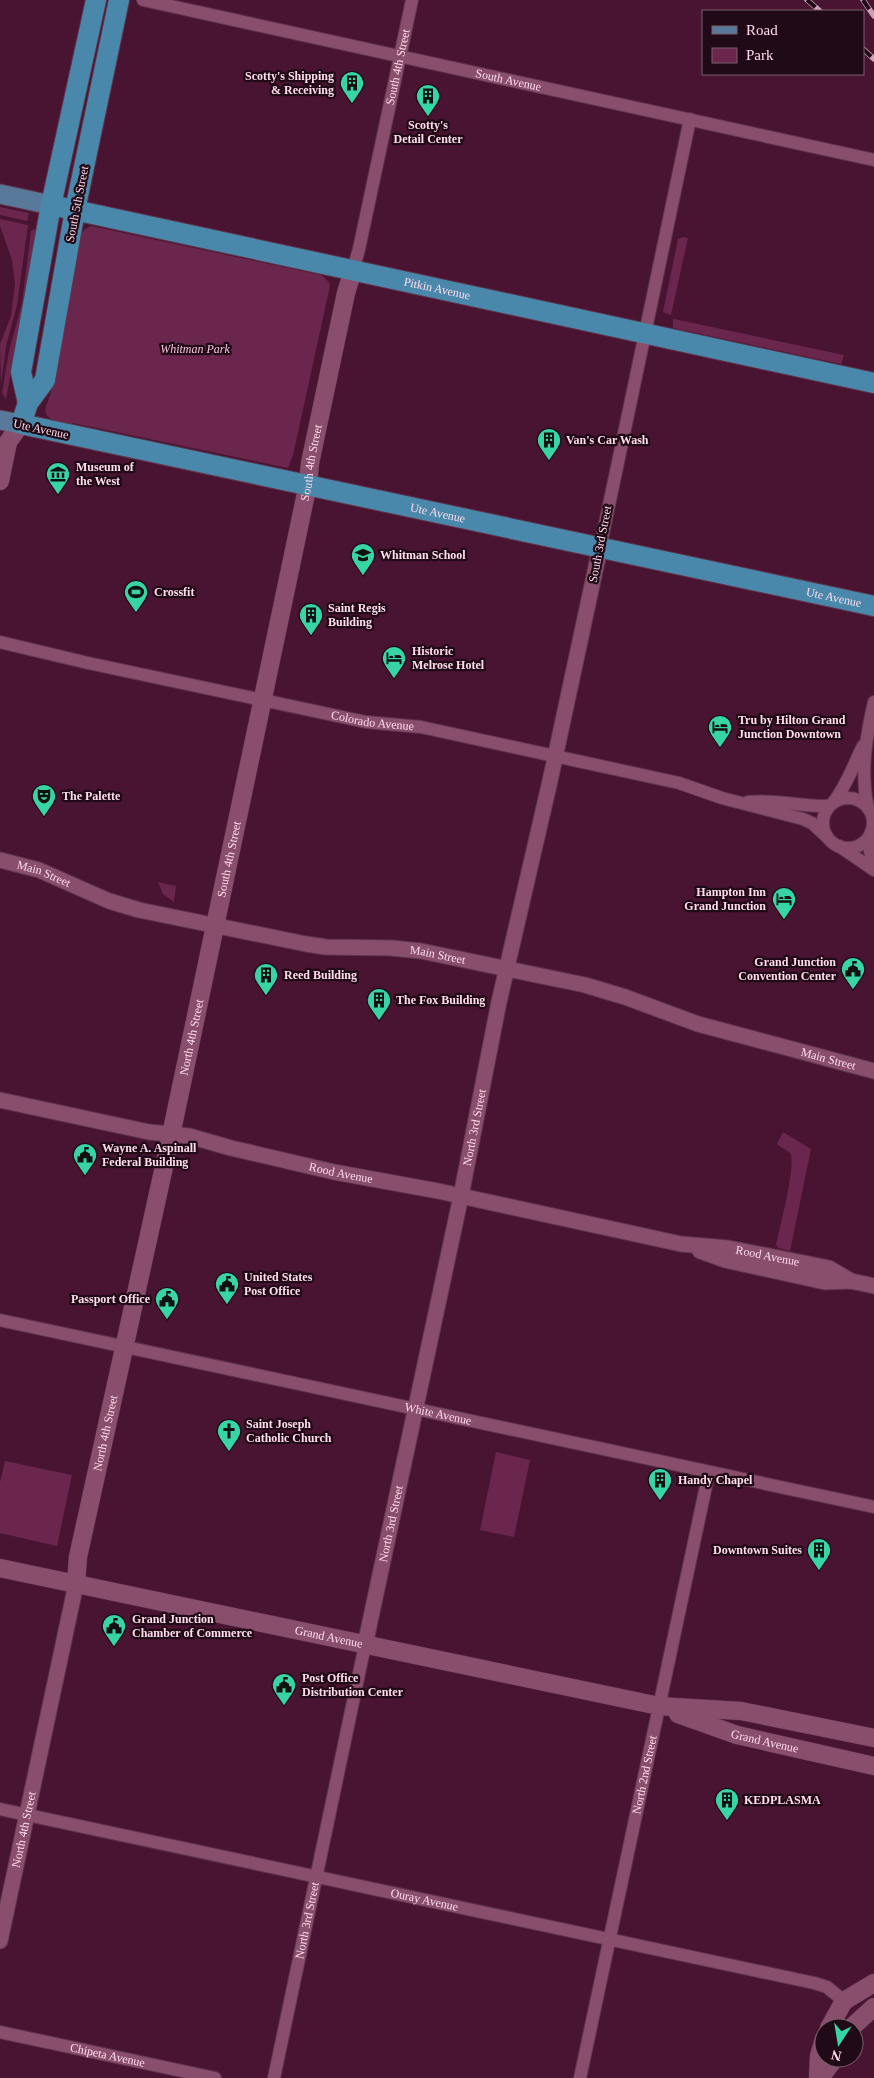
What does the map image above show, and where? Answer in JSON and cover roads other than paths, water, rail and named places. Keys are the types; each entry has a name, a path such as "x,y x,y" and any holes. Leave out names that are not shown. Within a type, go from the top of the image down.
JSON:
{"highway":[{"name":"South 5th Street","path":"28,403 20,372 51,205 96,0"},
{"path":"100,90 94,73 105,16 104,0"},
{"name":"South 5th Street","path":"21,424 28,403 46,380 75,210 119,0"},
{"name":"Pitkin Avenue","path":"51,205 874,383"},
{"name":"Ute Avenue","path":"21,424 874,606"}],"main road":[{"name":"Pitkin Avenue","path":"0,194 51,205"},
{"name":"South 4th Street","path":"214,926 308,484 310,463 346,292 354,270"},
{"name":"Ute Avenue","path":"0,420 21,424"},
{"name":"South 5th Street","path":"0,482 8,442 21,424"},
{"name":"North 4th Street","path":"76,1584 78,1557 171,1134 214,926"},
{"name":"Grand Avenue","path":"0,1568 659,1706 740,1711 874,1738"},
{"name":"Grand Avenue","path":"659,1706 737,1735 874,1766"},
{"path":"835,2018 844,2001 874,1983"},
{"path":"862,2018 874,2007"},
{"path":"819,2078 827,2068"}],"street":[{"name":"South Avenue","path":"143,0 874,160"},
{"name":"South 4th Street","path":"354,270 412,0"},
{"name":"South 3rd Street","path":"506,968 556,756 690,119"},
{"name":"Colorado Avenue","path":"0,642 88,663 366,722 421,728 556,756 679,783 722,798 746,802 766,800 805,806 831,804"},
{"path":"874,702 866,740 863,779 868,808 873,820 870,851 874,870"},
{"path":"866,740 851,776 842,792 825,812 823,821 832,841 847,847 858,845 871,832"},
{"path":"831,804 842,798 852,798 862,802 868,808"},
{"name":"Colorado Avenue","path":"746,802 763,810 791,815 812,823 832,841 874,870"},
{"name":"Main Street","path":"0,860 39,870 109,901 139,910 326,947 391,948 421,951 506,968 607,991 698,1024 874,1071"},
{"name":"North 3rd Street","path":"274,2078 461,1196 506,968"},
{"name":"Rood Avenue","path":"0,1100 149,1132 189,1136 231,1148 334,1172 461,1196 681,1244 728,1248 829,1268 851,1281 874,1286"},
{"name":"White Avenue","path":"0,1320 874,1507"},
{"name":"North 2nd Street","path":"580,2078 709,1472"},
{"name":"North 4th Street","path":"0,1941 76,1584"},
{"name":"Ouray Avenue","path":"0,1809 814,1983 827,1987 844,2001"},
{"name":"Chipeta Avenue","path":"0,2032 215,2078"}],"railway":[{"path":"807,0 819,10"},
{"path":"863,0 874,16"},
{"path":"864,50 874,59"}],"place":[{"name":"Scotty's Shipping & Receiving","path":"352,104"},
{"name":"Scotty's Detail Center","path":"428,117"},
{"name":"Van's Car Wash","path":"549,461"},
{"name":"Museum of the West","path":"58,495"},
{"name":"Whitman School","path":"363,576"},
{"name":"Crossfit","path":"136,613"},
{"name":"Saint Regis Building","path":"311,636"},
{"name":"Historic Melrose Hotel","path":"394,679"},
{"name":"Tru by Hilton Grand Junction Downtown","path":"720,748"},
{"name":"The Palette","path":"44,817"},
{"name":"Hampton Inn Grand Junction","path":"784,920"},
{"name":"Grand Junction Convention Center","path":"853,990"},
{"name":"Reed Building","path":"266,996"},
{"name":"The Fox Building","path":"379,1021"},
{"name":"Wayne A. Aspinall Federal Building","path":"85,1176"},
{"name":"United States Post Office","path":"227,1305"},
{"name":"Passport Office","path":"167,1320"},
{"name":"Saint Joseph Catholic Church","path":"229,1452"},
{"name":"Handy Chapel","path":"660,1501"},
{"name":"Downtown Suites","path":"819,1571"},
{"name":"Grand Junction Chamber of Commerce","path":"114,1647"},
{"name":"Post Office Distribution Center","path":"284,1706"},
{"name":"KEDPLASMA","path":"727,1821"}],"park label":[{"name":"Whitman Park","path":"195,349"}]}
